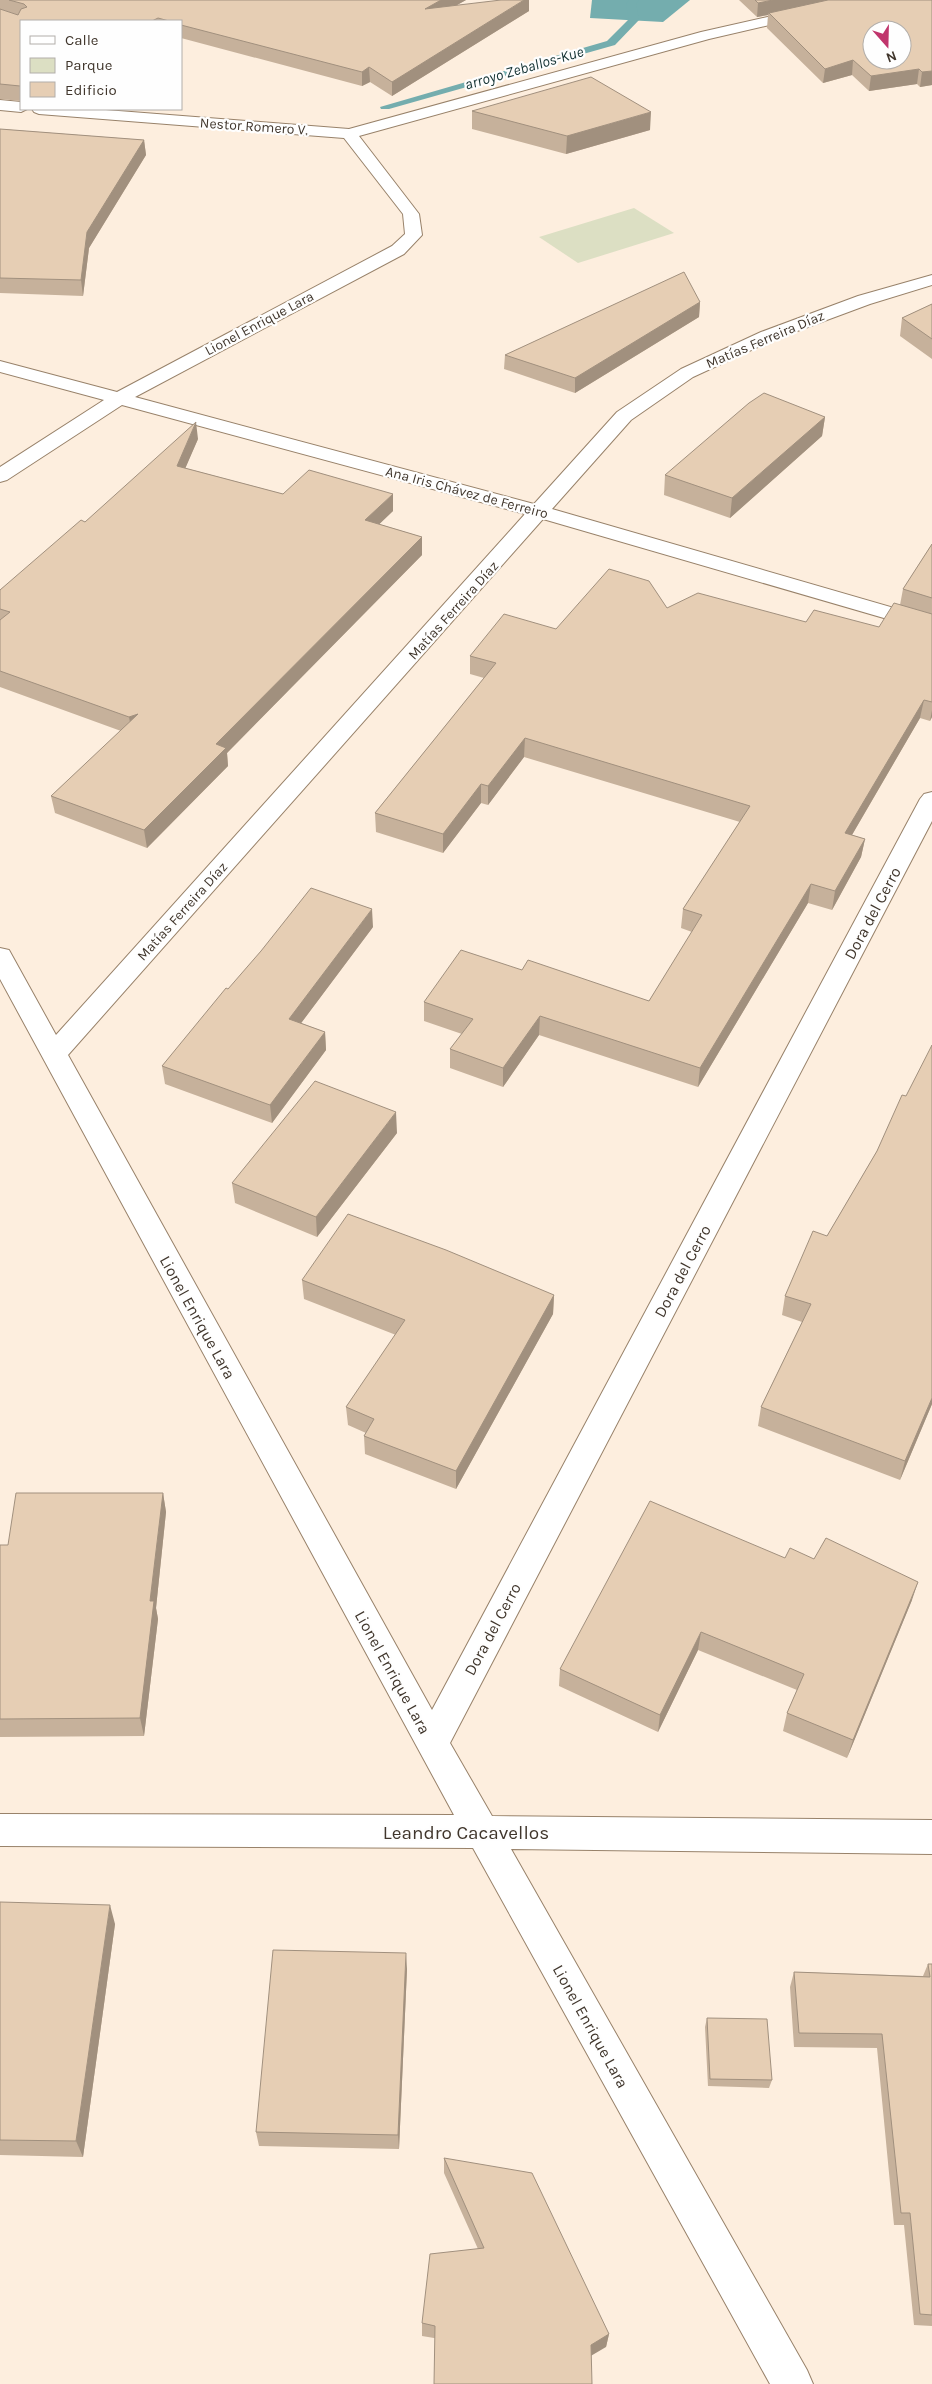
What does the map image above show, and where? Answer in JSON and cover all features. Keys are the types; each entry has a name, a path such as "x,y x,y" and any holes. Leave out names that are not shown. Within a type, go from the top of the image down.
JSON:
{"street":[{"name":"Nestor Romero V.","path":"65,110 141,113 349,134 706,36 861,0"},
{"path":"0,105 20,107"},
{"name":"Lionel Enrique Lara","path":"0,476 119,398 398,250 414,235 411,214 349,134"},
{"name":"Matías Ferreira Díaz","path":"54,1054 624,416 687,373 767,336 864,300 932,280"},
{"name":"Ana Iris Chávez de Ferreiro","path":"0,366 540,512 932,626"},
{"name":"Dora del Cerro","path":"432,1743 932,800"},
{"name":"Lionel Enrique Lara","path":"0,956 481,1832 793,2384"},
{"name":"Leandro Cacavellos","path":"0,1830 481,1832 932,1837"}],"green space":[{"path":"634,208 674,233 578,263 539,237"}],"water":[{"path":"592,0 690,0 663,22 590,18"}],"building":[{"path":"9,0 441,0 425,9 501,0 524,0 392,82 369,67 362,72 182,25 182,20 158,18 154,20 20,20 20,86 0,84 0,9 18,15 21,9 27,7 24,4"},
{"path":"755,0 773,0 758,3"},
{"path":"828,0 932,0 932,71 922,72 919,69 871,76 864,70 912,70 912,20 862,20 862,68 853,60 825,69 769,13"},
{"path":"591,77 651,112 567,136 472,111"},
{"path":"0,129 144,140 87,232 81,280 0,278"},
{"path":"684,272 700,302 575,378 505,355"},
{"path":"932,304 932,339 902,318"},
{"path":"764,393 825,417 732,498 665,475 749,403"},
{"path":"196,422 177,466 283,494 309,470 393,494 365,520 422,537 216,744 226,748 144,830 51,796 138,714 129,717 0,671 0,620 10,612 0,609 0,590 81,520 85,522"},
{"path":"932,544 932,598 903,589"},
{"path":"609,569 649,581 667,608 698,593 806,622 814,610 879,627 894,603 932,614 932,702 924,700 845,833 865,839 835,891 811,884 700,1068 540,1016 503,1068 450,1049 473,1019 424,1002 461,950 522,970 528,960 649,1001 702,915 683,909 750,806 525,738 488,786 481,784 443,834 375,813 496,663 470,656 504,614 556,629"},
{"path":"311,888 372,909 289,1019 325,1032 270,1105 162,1066 226,988 228,989 261,951"},
{"path":"932,1045 932,1398 905,1461 761,1407 811,1304 785,1296 813,1231 827,1236 877,1151 902,1095 906,1096"},
{"path":"315,1081 396,1112 316,1217 232,1183"},
{"path":"348,1214 446,1250 554,1295 456,1471 364,1436 374,1419 346,1407 405,1320 302,1280"},
{"path":"16,1493 163,1493 150,1601 154,1601 140,1718 0,1719 0,1545 8,1545"},
{"path":"650,1501 785,1558 790,1548 814,1559 826,1538 918,1582 853,1740 787,1713 804,1674 701,1632 660,1715 560,1669"},
{"path":"0,1902 110,1905 76,2141 0,2140"},
{"path":"273,1950 406,1953 398,2135 256,2132"},
{"path":"928,1964 932,1964 932,2315 920,2314 910,2213 901,2213 882,2034 799,2033 794,1972 930,1977"},
{"path":"707,2018 767,2019 772,2080 710,2079"},
{"path":"444,2158 532,2173 609,2334 591,2345 592,2384 434,2384 435,2326 422,2323 430,2254 484,2248"}],"waterway":[{"name":"arroyo Zeballos-Kue","path":"385,107 611,43 634,20 631,4 634,0"}]}
